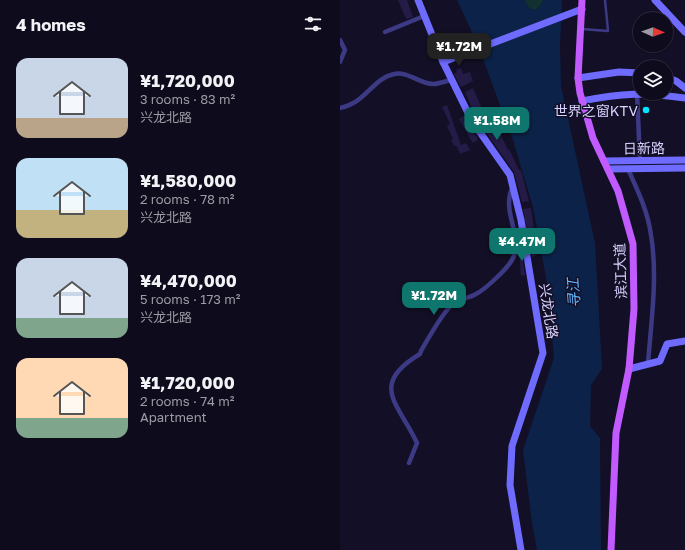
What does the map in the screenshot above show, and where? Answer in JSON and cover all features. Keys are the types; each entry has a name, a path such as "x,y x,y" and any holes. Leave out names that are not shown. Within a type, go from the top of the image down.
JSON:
{"main road":[{"name":"兴龙北路","path":"418,0 451,80 472,121 505,167 513,186 526,250 543,353 512,446 510,486 521,550"},
{"name":"滨江大道","path":"582,0 578,78 582,101 593,138 618,191 633,244 634,309 629,369 616,433 611,550"},
{"path":"654,0 685,32"},
{"path":"444,62 582,9"},
{"path":"578,78 619,72 633,73"},
{"path":"673,80 685,88"},
{"path":"582,101 618,94 633,93"},
{"path":"673,97 685,98"},
{"name":"日新路","path":"604,161 685,160"},
{"name":"日新路","path":"608,169 685,168"},
{"path":"629,369 661,360 668,343 685,341"}],"street":[{"path":"385,32 424,16"},
{"path":"340,40 345,50 340,62"},
{"path":"340,108 353,104 375,86 382,78 396,73 410,76 432,84 451,80"},
{"path":"637,100 640,161"},
{"path":"628,169 645,209 653,249 653,295 648,364"},
{"path":"409,463 417,443 407,422 396,408 391,396 393,379 404,364 420,354 420,351 438,323 453,304 481,290 513,258 516,242 507,200 513,186"}],"lane":[{"path":"581,29 608,31 605,0"}],"green space":[{"path":"524,0 544,0 538,9 533,10 528,7"}],"water":[{"name":"寻江","path":"457,0 524,0 528,7 533,10 538,9 544,0 562,0 560,46 561,86 595,243 602,369 591,385 590,426 600,438 601,550 537,550 532,523 523,450 554,358 547,283 533,207 512,137 477,43"}],"building":[{"path":"398,0 407,0 413,17 406,19"},
{"path":"461,68 463,74 470,72 473,81 461,87 454,74 457,72 456,70"},
{"path":"473,88 487,120 492,117 508,150 509,149 519,170 521,170 529,201 522,202 514,172 476,118 465,92"},
{"path":"447,105 461,145 466,143 470,150 460,154 456,145 454,146 451,140 453,139 447,126 450,124 442,107"},
{"path":"464,116 478,139 475,142 472,142 459,119"},
{"path":"531,208 536,242 533,242 536,256 532,257 523,209"},
{"path":"520,242 525,275 521,276 519,251"}],"place":[{"name":"世界之窗KTV","path":"646,110"}]}
